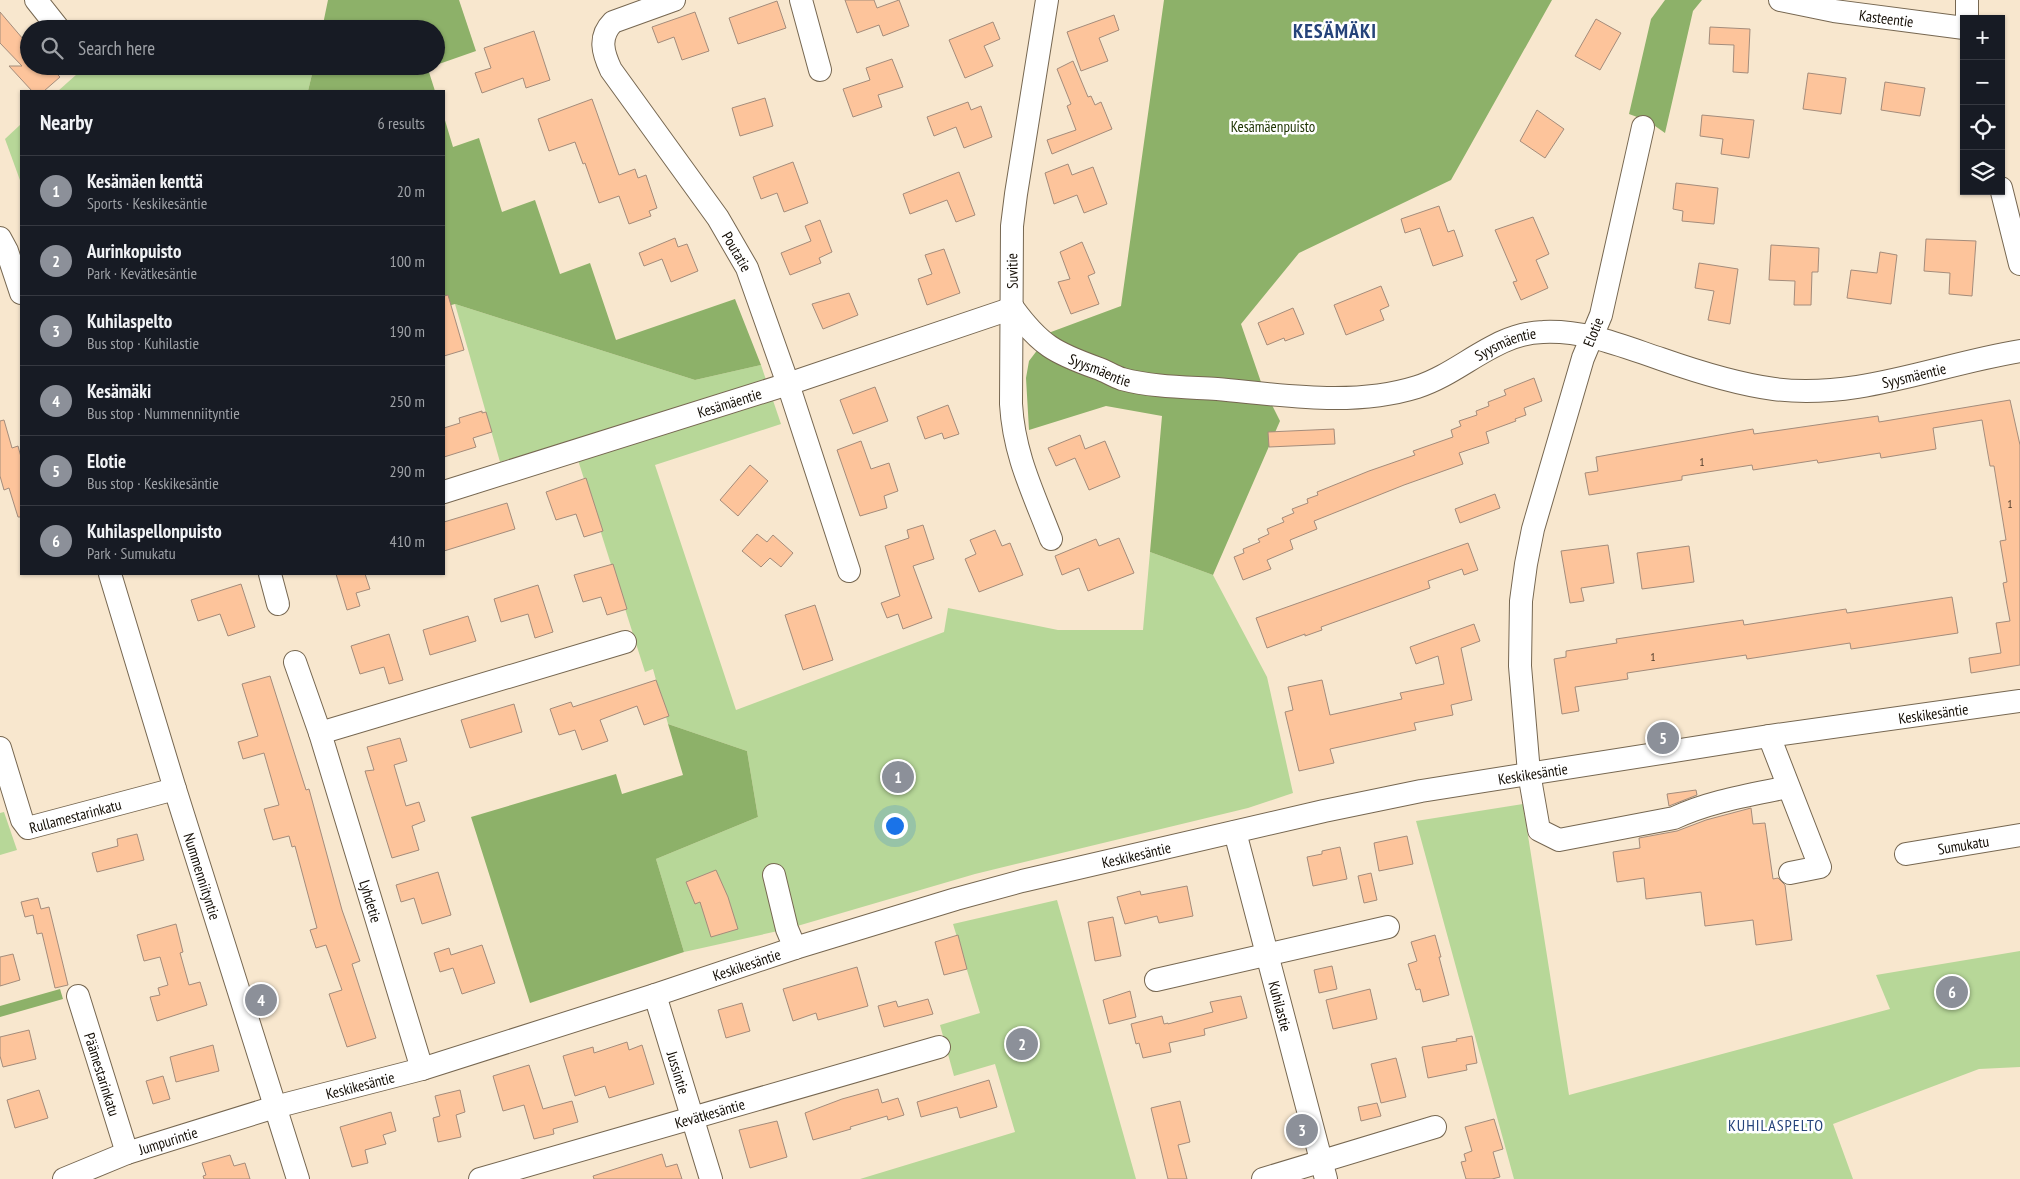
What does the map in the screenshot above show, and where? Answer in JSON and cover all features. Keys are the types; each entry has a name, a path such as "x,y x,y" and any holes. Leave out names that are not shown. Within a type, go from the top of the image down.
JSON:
{"street":[{"path":"36,0 52,20"},
{"name":"Poutatie","path":"674,0 613,22 606,29 603,39 606,60 611,70 706,201 738,250 747,268 788,384 849,571"},
{"path":"801,0 820,70"},
{"name":"Suvitie","path":"1047,0 1016,194 1011,253 1013,308 1011,404 1019,458 1051,539"},
{"name":"Kasteentie","path":"1780,0 1834,11 1960,27"},
{"path":"1967,0 1967,15"},
{"name":"Elotie","path":"1643,127 1601,315 1583,358 1544,491 1526,564 1521,609 1520,666 1529,773 1539,830 1559,840 1674,818 1692,809 1788,787"},
{"path":"2003,195 2020,264"},
{"path":"0,238 7,251 20,290"},
{"name":"Kesämäentie","path":"445,492 788,384 1013,308"},
{"name":"Syysmäentie","path":"1013,308 1038,339 1066,356 1121,378 1168,386 1329,398 1372,396 1420,386 1438,379 1494,346 1524,334 1541,332 1593,336 1710,375 1775,389 1800,391 1848,388 2020,350"},
{"name":"Nummenniityntie","path":"110,575 175,790 298,1179"},
{"path":"270,575 278,604"},
{"path":"320,734 625,642"},
{"name":"Lyhdetie","path":"295,662 320,734 422,1070"},
{"name":"Keskikesäntie","path":"275,1107 422,1070 795,948 971,894 1235,832 1343,807 1529,773 1769,736 2020,701"},
{"path":"1769,736 1820,868 1790,873"},
{"name":"Rullamestarinkatu","path":"0,748 22,820 28,828 175,790"},
{"name":"Kuhilastie","path":"1235,832 1324,1170"},
{"name":"Sumukatu","path":"1906,854 2020,835"},
{"path":"774,875 787,929 795,948"},
{"path":"1156,980 1388,927"},
{"name":"Jussintie","path":"655,995 711,1179"},
{"name":"Päämestarinkatu","path":"78,996 127,1153"},
{"name":"Kevätkesäntie","path":"480,1179 940,1047"},
{"name":"Jumpurintie","path":"64,1179 127,1153 275,1107"},
{"path":"1263,1179 1324,1170 1434,1127"}],"green space":[{"path":"328,0 459,0 476,51 445,62 445,20 324,20"},
{"name":"Kesämäenpuisto","path":"1164,0 1552,0 1451,180 1299,253 1241,324 1262,385 1280,421 1213,575 1150,552 1162,416 1106,406 1029,430 1026,378 1029,361 1051,332 1121,306"},
{"path":"1665,0 1702,0 1693,11 1665,133 1648,121 1629,114 1651,19"},
{"path":"76,75 312,75 308,90 59,90"},
{"path":"312,75 430,75 435,90 308,90"},
{"path":"445,120 453,147 479,138 502,212 535,200 560,274 590,263 616,340 735,299 761,365 695,380 455,304 445,307"},
{"path":"20,125 20,180 5,139"},
{"path":"455,304 695,380 761,365 781,424 655,465 736,710 944,632 948,608 1058,630 1143,630 1150,552 1213,575 1267,677 1293,793 1248,808 975,874 787,929 684,952 656,859 758,817 747,751 668,724 653,669 645,672 572,441 500,462"},
{"path":"668,724 747,751 758,817 656,859 684,952 530,1003 471,817 616,774 622,794 683,775"},
{"path":"1523,804 1569,1095 1890,1009 1876,975 2020,951 2020,1067 1979,1069 1833,1124 1853,1179 1514,1179 1416,821"},
{"path":"4,812 17,850 0,855 0,813"},
{"path":"1057,900 1136,1179 860,1179 1015,1132 995,1064 954,1076 940,1025 980,1013 953,924"},
{"path":"60,989 63,999 0,1017 0,1006"}],"building":[{"path":"845,0 874,0 877,8 899,0 909,26 883,36 879,25 857,33"},
{"path":"777,1 786,28 738,44 729,18"},
{"path":"0,12 20,35 20,64 0,43"},
{"path":"695,12 709,51 682,60 674,37 658,43 652,27"},
{"path":"1114,15 1119,30 1099,38 1108,61 1081,71 1067,32"},
{"path":"1596,19 1621,33 1600,70 1575,56"},
{"path":"993,22 1000,39 984,46 993,66 965,78 949,40"},
{"path":"1710,27 1750,29 1748,73 1733,72 1734,45 1709,44"},
{"path":"534,31 550,80 526,88 523,78 482,93 475,73 491,68 484,48"},
{"path":"892,59 903,87 878,95 882,107 853,117 843,89 870,80 866,68"},
{"path":"1073,61 1088,97 1091,96 1095,105 1101,102 1112,129 1052,154 1047,140 1076,130 1067,106 1071,104 1057,69"},
{"path":"9,66 20,66 20,75 58,75 60,77 45,90 31,90"},
{"path":"1808,73 1846,78 1841,114 1803,109"},
{"path":"1885,82 1925,88 1920,116 1881,110"},
{"path":"765,98 773,126 740,136 732,108"},
{"path":"592,99 619,175 635,169 638,178 646,175 657,208 649,211 651,216 629,224 619,196 599,203 585,163 583,164 575,142 549,151 538,119"},
{"path":"968,102 971,110 981,106 992,137 964,148 956,127 934,136 927,117"},
{"path":"1537,110 1564,129 1545,158 1520,141"},
{"path":"1702,115 1754,120 1749,158 1721,154 1723,139 1700,136"},
{"path":"793,162 808,203 784,212 777,193 761,199 753,177"},
{"path":"1068,164 1072,175 1093,167 1107,204 1084,213 1077,195 1054,204 1045,173"},
{"path":"959,172 975,215 956,222 947,200 910,214 903,194"},
{"path":"1676,183 1718,188 1714,224 1682,221 1683,211 1673,209"},
{"path":"1439,206 1448,232 1454,230 1463,256 1433,266 1420,228 1405,233 1401,219"},
{"path":"1533,217 1549,254 1536,260 1548,288 1521,300 1513,282 1517,281 1495,230"},
{"path":"820,220 832,252 819,258 821,263 790,275 781,253 811,241 805,226"},
{"path":"675,238 678,247 687,244 698,271 671,282 662,259 644,266 639,253"},
{"path":"1926,239 1976,241 1972,296 1949,294 1950,273 1924,271"},
{"path":"1082,242 1095,273 1088,276 1099,304 1071,314 1058,282 1070,279 1060,252"},
{"path":"1771,245 1819,248 1818,272 1812,272 1811,305 1794,305 1795,281 1769,280"},
{"path":"944,249 960,293 927,305 918,279 932,274 925,255"},
{"path":"1880,252 1897,255 1891,304 1847,298 1851,270 1877,273"},
{"path":"1699,263 1738,269 1730,324 1708,320 1714,291 1695,288"},
{"path":"1381,286 1389,306 1380,310 1384,320 1346,335 1334,305"},
{"path":"849,293 858,315 823,329 812,304"},
{"path":"448,295 464,350 445,356 445,296"},
{"path":"1293,308 1304,334 1285,341 1284,338 1267,345 1258,323"},
{"path":"1534,378 1542,401 1524,408 1526,415 1515,419 1516,421 1486,432 1489,443 1459,453 1463,464 1314,521 1317,529 1290,540 1293,549 1267,560 1271,569 1243,580 1234,557 1244,553 1243,549 1260,542 1258,539 1269,534 1267,529 1284,522 1282,518 1294,513 1292,509 1308,503 1307,499 1318,495 1317,492 1415,455 1413,451 1453,437 1451,430 1461,426 1459,421 1477,415 1476,411 1489,406 1488,402 1506,395 1504,390"},
{"path":"875,387 888,421 853,434 840,400"},
{"path":"2010,400 2020,445 2020,665 1971,673 1969,658 2001,653 1996,623 2010,621 2003,583 2007,582 2000,541 2006,540 1994,466 1990,466 1982,420 1933,428 1936,449 1881,458 1880,453 1818,463 1817,460 1753,470 1752,465 1682,476 1682,480 1589,495 1585,473 1598,471 1596,457 1753,429 1754,434 1878,416 1879,422"},
{"path":"948,405 959,434 944,439 942,433 925,439 917,417"},
{"path":"482,411 482,413 486,412 492,432 473,438 476,447 445,457 445,428 460,423 459,418"},
{"path":"4,420 12,448 18,446 20,453 20,517 18,517 9,488 4,490 0,476 0,421"},
{"path":"1334,429 1335,444 1269,447 1268,432"},
{"path":"1080,435 1085,449 1105,441 1120,477 1089,490 1075,458 1056,466 1048,448"},
{"path":"861,441 871,469 889,463 898,491 884,496 887,508 860,516 837,450"},
{"path":"750,465 768,481 738,516 720,500"},
{"path":"586,478 603,531 584,537 576,514 556,520 546,492"},
{"path":"1495,494 1500,508 1460,523 1455,509"},
{"path":"507,503 515,529 445,551 445,522"},
{"path":"923,525 934,559 913,566 932,618 903,629 898,614 887,618 881,603 900,596 885,546 909,538 907,530"},
{"path":"995,530 1002,546 1010,543 1023,575 979,592 965,559 976,554 970,540"},
{"path":"757,534 767,542 773,535 793,553 781,567 770,558 761,567 742,551"},
{"path":"1119,538 1134,573 1088,591 1079,568 1062,575 1055,556 1096,539 1099,546"},
{"path":"1468,543 1478,570 1464,575 1462,569 1428,581 1430,588 1321,627 1322,630 1267,648 1256,618"},
{"path":"1608,545 1614,583 1581,588 1584,601 1570,603 1561,551"},
{"path":"1689,546 1694,582 1642,589 1637,553"},
{"path":"613,564 627,609 607,615 601,597 583,602 574,575"},
{"path":"336,575 365,575 370,589 356,593 360,606 347,610"},
{"path":"241,584 255,627 228,636 220,614 198,621 191,600"},
{"path":"538,585 553,632 535,638 528,614 501,622 494,599"},
{"path":"1952,597 1958,633 1851,649 1850,643 1747,659 1746,655 1627,673 1628,679 1575,687 1579,711 1562,714 1554,659 1566,657 1566,651 1617,643 1616,639 1743,620 1744,625 1846,609 1847,613"},
{"path":"815,605 833,660 803,670 785,615"},
{"path":"468,616 476,641 430,655 423,630"},
{"path":"1474,624 1480,641 1461,648 1472,700 1451,705 1453,715 1414,723 1416,730 1330,749 1334,763 1299,771 1285,712 1293,710 1288,687 1322,680 1330,715 1402,699 1400,693 1444,684 1438,656 1416,664 1410,647"},
{"path":"389,634 403,680 389,684 384,667 360,674 351,646"},
{"path":"270,676 306,790 309,789 342,910 360,961 352,964 376,1038 347,1047 329,994 342,990 326,945 316,948 310,930 317,928 295,846 292,847 289,836 273,840 264,809 279,805 264,753 243,759 238,742 258,736 242,684"},
{"path":"656,680 669,716 644,725 637,706 600,720 608,741 582,750 575,730 559,735 550,709 571,702 573,707"},
{"path":"514,704 522,732 470,748 461,720"},
{"path":"400,738 407,761 394,765 406,806 419,802 425,821 412,826 419,850 392,858 365,771 374,770 367,747"},
{"path":"1696,790 1697,795 1669,806 1667,794"},
{"path":"1751,808 1753,824 1765,823 1773,879 1778,878 1785,885 1792,940 1756,945 1753,920 1705,926 1701,892 1646,899 1644,878 1617,882 1613,852 1640,848 1639,838 1677,831 1706,820"},
{"path":"137,834 144,860 97,872 92,853 118,846 117,839"},
{"path":"1407,836 1413,864 1379,871 1374,843"},
{"path":"1340,847 1347,879 1313,886 1307,857"},
{"path":"716,870 728,897 738,929 711,937 700,902 695,904 686,882"},
{"path":"438,872 451,915 422,924 414,898 401,902 396,885"},
{"path":"1371,873 1377,900 1364,903 1358,876"},
{"path":"1187,886 1193,916 1159,923 1157,916 1125,924 1117,897 1140,891 1141,895"},
{"path":"38,898 41,909 49,907 68,985 55,988 42,933 37,934 33,915 25,917 21,902"},
{"path":"1113,917 1121,956 1095,961 1088,922"},
{"path":"176,924 183,952 180,953 189,985 200,982 207,1005 157,1021 150,997 160,995 158,988 168,985 160,957 144,961 137,935"},
{"path":"958,935 967,969 944,975 935,942"},
{"path":"1435,935 1449,995 1423,1002 1420,989 1416,990 1408,964 1417,961 1411,942"},
{"path":"482,945 495,983 462,994 453,968 440,972 434,953 449,948 451,955"},
{"path":"13,954 20,980 0,986 0,957"},
{"path":"1332,966 1337,989 1319,993 1314,970"},
{"path":"857,967 868,1006 818,1020 816,1013 793,1021 783,989"},
{"path":"1370,989 1377,1019 1333,1029 1326,1000"},
{"path":"1130,991 1136,1017 1109,1024 1103,1000"},
{"path":"1241,996 1247,1018 1204,1029 1205,1035 1169,1043 1171,1052 1143,1058 1139,1043 1136,1044 1131,1024 1162,1016 1164,1024 1168,1024 1213,1012 1210,1002"},
{"path":"928,999 933,1014 884,1027 878,1006 896,1001 898,1007"},
{"path":"742,1003 750,1031 726,1038 718,1010"},
{"path":"29,1030 36,1059 3,1067 0,1056 0,1037"},
{"path":"1472,1036 1477,1063 1466,1065 1467,1070 1428,1078 1422,1047 1457,1041 1456,1039"},
{"path":"627,1042 629,1050 642,1045 654,1084 609,1098 605,1086 575,1096 563,1056 593,1047 594,1053"},
{"path":"213,1045 219,1071 176,1082 170,1057"},
{"path":"1396,1058 1406,1097 1381,1103 1371,1064"},
{"path":"529,1065 543,1109 572,1101 578,1122 553,1129 554,1134 534,1139 524,1105 503,1111 493,1076"},
{"path":"163,1076 170,1099 153,1104 146,1081"},
{"path":"989,1080 997,1107 960,1118 957,1107 921,1117 917,1102"},
{"path":"878,1089 882,1103 898,1098 904,1115 888,1120 887,1116 813,1140 805,1113 842,1099"},
{"path":"39,1090 48,1118 15,1128 7,1100"},
{"path":"460,1090 465,1112 456,1115 461,1137 438,1142 433,1118 440,1116 435,1096"},
{"path":"1180,1101 1190,1142 1178,1145 1187,1179 1168,1179 1151,1108"},
{"path":"1377,1103 1381,1116 1361,1121 1358,1107"},
{"path":"391,1112 396,1131 383,1135 386,1144 365,1150 368,1163 352,1167 340,1127"},
{"path":"1494,1119 1503,1149 1493,1152 1500,1177 1492,1179 1466,1179 1461,1162 1466,1161 1464,1154 1472,1151 1465,1127"},
{"path":"777,1121 787,1157 750,1168 739,1130"},
{"path":"662,1154 666,1167 677,1164 682,1179 594,1179 593,1176"},
{"path":"230,1155 234,1166 245,1163 250,1179 204,1179 203,1176 206,1175 202,1163"}],"place":[{"name":"Elotie","path":"1663,738"},
{"name":"Kesämäen kenttä","path":"898,777"},
{"name":"Kuhilaspellonpuisto","path":"1952,992"},
{"name":"Kesämäki","path":"261,1000"},
{"name":"Aurinkopuisto","path":"1022,1044"},
{"name":"Kuhilaspelto","path":"1302,1130"}],"district":[{"name":"KESÄMÄKI","path":"1335,31"},
{"name":"KUHILASPELTO","path":"1776,1125"}]}
